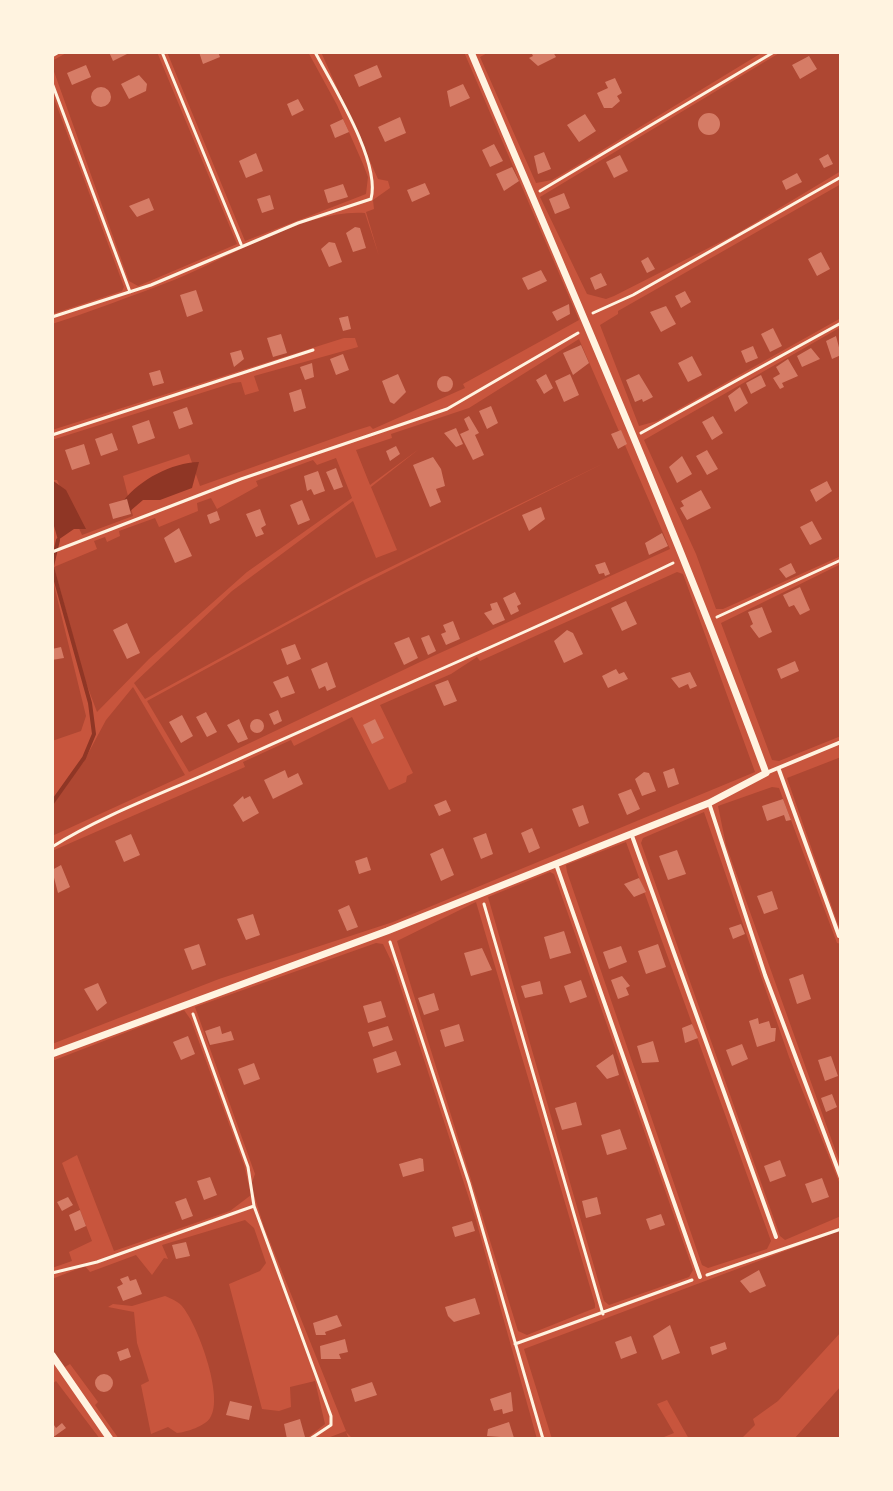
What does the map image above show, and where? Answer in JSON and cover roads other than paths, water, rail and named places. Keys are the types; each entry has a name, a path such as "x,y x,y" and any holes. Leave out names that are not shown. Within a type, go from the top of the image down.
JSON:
{"street":[{"path":"52,1054 387,931 709,803 766,773 710,620 632,438 585,316 471,52"},
{"path":"52,1355 110,1439"}],"lane":[{"path":"766,773 841,742"},
{"path":"779,770 839,936"},
{"path":"709,803 765,975 841,1178"},
{"path":"631,833 776,1237"},
{"path":"556,864 700,1277"}],"waterway":[{"path":"52,566 58,540"},
{"path":"52,567 90,703 94,734 84,758 52,803"}]}
